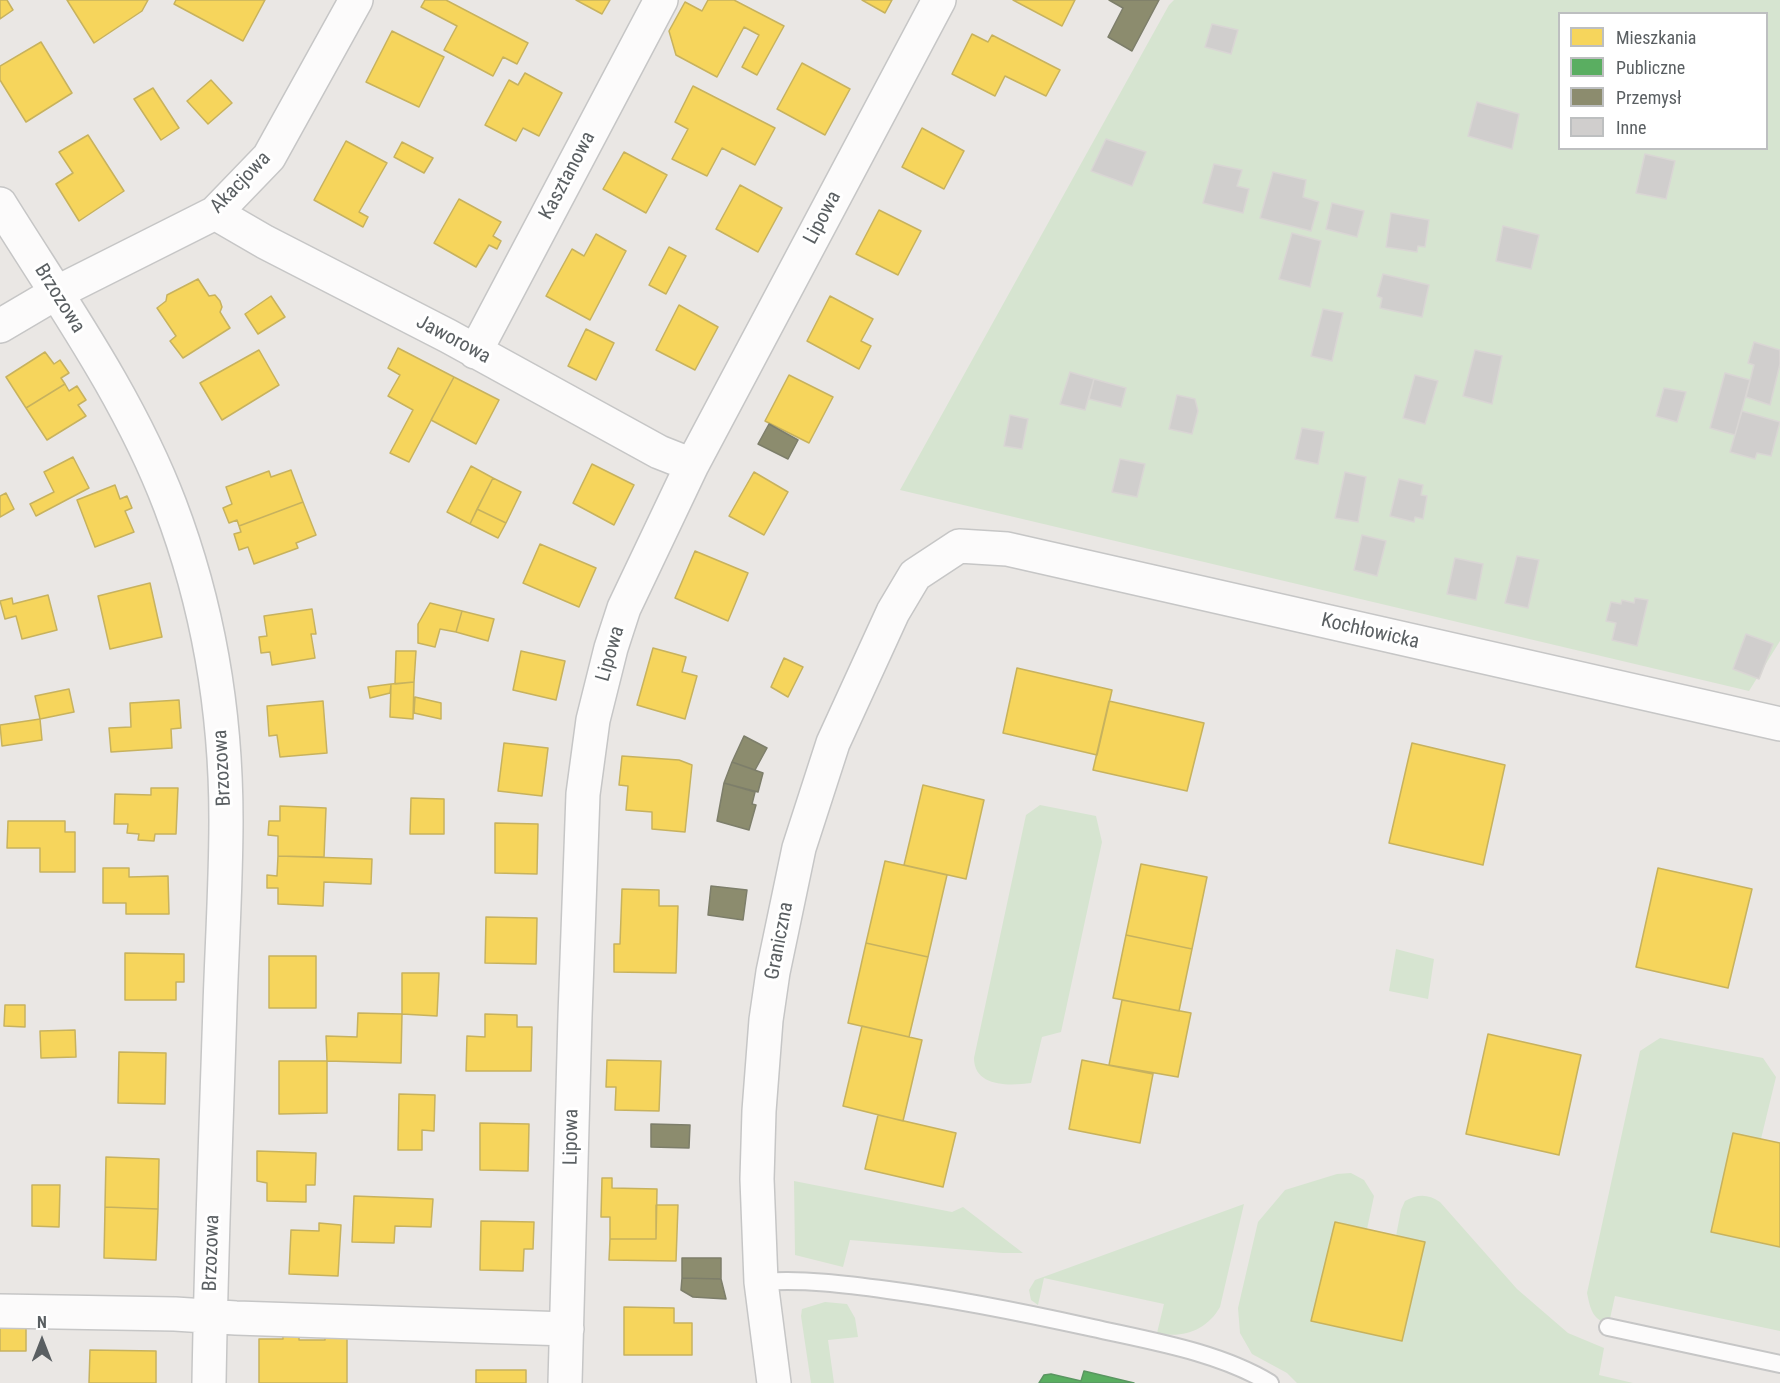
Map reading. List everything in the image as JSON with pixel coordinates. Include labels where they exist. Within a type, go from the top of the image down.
[{"type":"street","name":"Akacjowa","points":[[56,293],[214,213],[269,157],[356,0]]},
{"type":"street","name":"Kasztanowa","points":[[475,352],[661,0]]},
{"type":"street","name":"Lipowa","points":[[565,1383],[583,794],[588,749],[610,648],[624,608],[692,465],[939,0]]},
{"type":"street","name":"Brzozowa","points":[[0,204],[129,414],[150,457],[192,570],[215,675],[220,708],[226,820],[209,1383]]},
{"type":"street","name":"Jaworowa","points":[[214,213],[659,452],[692,465]]},
{"type":"street","points":[[0,326],[56,293]]},
{"type":"street","name":"Kochłowicka","points":[[959,546],[1007,549],[1780,724]]},
{"type":"street","name":"Graniczna","points":[[774,1383],[761,1282],[757,1179],[766,1020],[773,972],[799,849],[833,743],[893,612],[915,575],[959,546]]},
{"type":"street","points":[[0,1311],[210,1315],[567,1329]]},
{"type":"lane","points":[[761,1282],[792,1280],[830,1282],[925,1295],[1014,1311],[1134,1337],[1223,1360],[1270,1383]]},
{"type":"lane","points":[[1608,1327],[1780,1364]]},
{"type":"green space","points":[[1174,0],[1780,0],[1780,641],[1749,691],[900,490],[1169,5]]},
{"type":"green space","points":[[1040,805],[1096,816],[1102,842],[1061,1032],[1042,1037],[1031,1083],[1003,1084],[980,1075],[974,1058],[1026,815]]},
{"type":"green space","points":[[1396,949],[1434,959],[1428,999],[1389,991]]},
{"type":"green space","points":[[1660,1038],[1763,1058],[1776,1077],[1761,1139],[1733,1133],[1711,1232],[1780,1247],[1780,1331],[1615,1296],[1609,1323],[1595,1316],[1591,1308],[1587,1293],[1640,1051]]},
{"type":"green space","points":[[1351,1173],[1364,1180],[1374,1196],[1367,1229],[1335,1222],[1311,1321],[1402,1341],[1425,1243],[1396,1236],[1405,1201],[1414,1197],[1427,1196],[1440,1202],[1517,1289],[1568,1333],[1604,1348],[1599,1375],[1633,1383],[1297,1383],[1287,1373],[1252,1354],[1240,1333],[1238,1308],[1258,1222],[1285,1190],[1337,1174]]},
{"type":"green space","points":[[794,1181],[952,1212],[963,1207],[1023,1253],[850,1240],[843,1267],[795,1255]]},
{"type":"green space","points":[[1244,1204],[1220,1307],[1208,1322],[1193,1331],[1176,1335],[1157,1333],[1164,1304],[1044,1278],[1038,1305],[1031,1300],[1029,1290],[1035,1280]]},
{"type":"green space","points":[[825,1302],[847,1304],[855,1318],[858,1337],[828,1340],[834,1383],[811,1383],[801,1316],[802,1309]]},
{"type":"building: Mieszkania","points":[[0,0],[7,0],[13,10],[0,19]]},
{"type":"building: Mieszkania","points":[[67,0],[148,0],[142,11],[94,43]]},
{"type":"building: Mieszkania","points":[[176,0],[265,0],[243,41],[174,4]]},
{"type":"building: Mieszkania","points":[[425,0],[446,0],[528,43],[517,64],[503,57],[493,76],[444,50],[457,26],[421,7]]},
{"type":"building: Mieszkania","points":[[576,0],[610,0],[602,14]]},
{"type":"building: Mieszkania","points":[[708,0],[734,0],[784,26],[757,75],[742,67],[759,35],[744,27],[717,77],[676,55],[669,31],[685,2],[702,11]]},
{"type":"building: Mieszkania","points":[[862,0],[892,0],[885,13]]},
{"type":"building: Mieszkania","points":[[1013,0],[1075,0],[1062,26]]},
{"type":"building: Mieszkania","points":[[392,31],[444,57],[419,107],[366,82]]},
{"type":"building: Mieszkania","points":[[972,34],[988,42],[992,35],[1060,70],[1046,96],[1005,76],[995,96],[952,74]]},
{"type":"building: Mieszkania","points":[[41,42],[72,93],[26,122],[0,80],[0,66]]},
{"type":"building: Mieszkania","points":[[802,63],[850,89],[825,135],[777,109]]},
{"type":"building: Mieszkania","points":[[525,73],[562,93],[539,136],[523,128],[516,141],[485,125],[509,80],[518,85]]},
{"type":"building: Mieszkania","points":[[211,80],[232,103],[208,124],[187,101]]},
{"type":"building: Mieszkania","points":[[693,86],[775,128],[755,165],[722,148],[707,176],[672,159],[688,129],[675,122]]},
{"type":"building: Mieszkania","points":[[153,88],[179,128],[161,140],[134,99]]},
{"type":"building: Mieszkania","points":[[922,128],[964,151],[944,189],[902,167]]},
{"type":"building: Mieszkania","points":[[88,135],[124,191],[79,221],[56,184],[73,173],[59,152]]},
{"type":"building: Mieszkania","points":[[346,141],[387,163],[359,212],[368,217],[363,227],[314,200]]},
{"type":"building: Mieszkania","points":[[402,142],[433,158],[424,173],[394,157]]},
{"type":"building: Mieszkania","points":[[624,152],[667,175],[646,213],[603,189]]},
{"type":"building: Mieszkania","points":[[740,185],[782,208],[758,252],[716,229]]},
{"type":"building: Mieszkania","points":[[459,199],[501,222],[493,236],[501,241],[497,249],[489,245],[476,267],[434,243]]},
{"type":"building: Mieszkania","points":[[879,210],[921,231],[898,275],[856,254]]},
{"type":"building: Mieszkania","points":[[596,234],[626,251],[590,320],[546,296],[572,249],[584,256]]},
{"type":"building: Mieszkania","points":[[669,247],[686,256],[666,294],[649,285]]},
{"type":"building: Mieszkania","points":[[198,279],[209,296],[215,295],[220,301],[222,307],[220,312],[230,328],[183,358],[170,341],[176,336],[157,308],[166,301],[167,295]]},
{"type":"building: Mieszkania","points":[[271,296],[285,317],[258,334],[245,314]]},
{"type":"building: Mieszkania","points":[[830,296],[873,319],[861,341],[871,346],[859,369],[807,341]]},
{"type":"building: Mieszkania","points":[[679,305],[718,327],[695,370],[656,350]]},
{"type":"building: Mieszkania","points":[[586,329],[614,343],[596,380],[568,366]]},
{"type":"building: Mieszkania","points":[[398,348],[454,377],[409,462],[390,453],[413,410],[388,396],[400,375],[388,368]]},
{"type":"building: Mieszkania","points":[[259,350],[279,385],[222,420],[200,383]]},
{"type":"building: Mieszkania","points":[[45,352],[54,364],[60,360],[69,373],[61,378],[65,384],[26,408],[6,377]]},
{"type":"building: Mieszkania","points":[[789,375],[833,397],[809,443],[765,421]]},
{"type":"building: Mieszkania","points":[[454,377],[499,400],[476,444],[431,420]]},
{"type":"building: Mieszkania","points":[[65,384],[69,391],[77,386],[86,400],[78,405],[86,416],[47,440],[26,408]]},
{"type":"building: Mieszkania","points":[[73,457],[89,488],[36,516],[30,504],[54,492],[44,472]]},
{"type":"building: Mieszkania","points":[[592,464],[634,485],[614,525],[573,503]]},
{"type":"building: Mieszkania","points":[[471,466],[493,478],[470,524],[447,512]]},
{"type":"building: Mieszkania","points":[[291,470],[303,502],[239,526],[237,520],[229,523],[223,508],[232,504],[226,487],[269,471],[271,477]]},
{"type":"building: Mieszkania","points":[[754,472],[788,492],[764,535],[729,516]]},
{"type":"building: Mieszkania","points":[[493,478],[521,492],[506,523],[477,509]]},
{"type":"building: Mieszkania","points":[[115,485],[120,499],[127,496],[132,508],[125,511],[134,532],[95,547],[77,500]]},
{"type":"building: Mieszkania","points":[[6,493],[14,509],[0,517],[0,496]]},
{"type":"building: Mieszkania","points":[[303,502],[316,535],[296,543],[298,548],[254,564],[248,547],[239,550],[234,534],[241,532],[239,526]]},
{"type":"building: Mieszkania","points":[[477,509],[506,523],[498,538],[470,524]]},
{"type":"building: Mieszkania","points":[[540,544],[596,568],[579,607],[523,583]]},
{"type":"building: Mieszkania","points":[[695,551],[748,573],[728,621],[675,598]]},
{"type":"building: Mieszkania","points":[[150,583],[162,637],[110,649],[98,596]]},
{"type":"building: Mieszkania","points":[[48,595],[57,630],[22,639],[16,616],[5,619],[0,601],[12,598],[13,604]]},
{"type":"building: Mieszkania","points":[[430,603],[462,611],[456,632],[440,629],[435,647],[418,643],[418,624]]},
{"type":"building: Mieszkania","points":[[312,609],[316,634],[311,634],[315,658],[272,665],[270,652],[261,653],[259,637],[267,636],[264,616]]},
{"type":"building: Mieszkania","points":[[462,611],[494,619],[488,641],[456,632]]},
{"type":"building: Mieszkania","points":[[653,648],[686,657],[682,672],[697,676],[685,719],[637,705]]},
{"type":"building: Mieszkania","points":[[396,651],[416,651],[414,682],[395,684]]},
{"type":"building: Mieszkania","points":[[521,651],[565,661],[556,700],[513,690]]},
{"type":"building: Mieszkania","points":[[784,658],[803,667],[788,697],[771,687]]},
{"type":"building: Mieszkania","points":[[1017,668],[1112,690],[1097,755],[1003,733]]},
{"type":"building: Mieszkania","points":[[414,682],[413,719],[390,717],[391,684]]},
{"type":"building: Mieszkania","points":[[391,684],[390,693],[370,698],[368,687]]},
{"type":"building: Mieszkania","points":[[69,689],[74,712],[40,719],[35,696]]},
{"type":"building: Mieszkania","points":[[415,697],[441,703],[441,719],[414,713]]},
{"type":"building: Mieszkania","points":[[179,700],[181,728],[171,729],[172,748],[111,752],[109,728],[131,727],[130,703]]},
{"type":"building: Mieszkania","points":[[323,701],[327,753],[280,757],[277,735],[269,736],[267,706]]},
{"type":"building: Mieszkania","points":[[1109,701],[1204,723],[1187,791],[1093,770]]},
{"type":"building: Mieszkania","points":[[40,719],[42,740],[2,746],[0,725]]},
{"type":"building: Mieszkania","points":[[504,743],[548,748],[542,796],[498,791]]},
{"type":"building: Mieszkania","points":[[1412,743],[1505,765],[1483,865],[1389,843]]},
{"type":"building: Mieszkania","points":[[622,756],[679,760],[692,765],[685,832],[652,829],[652,812],[626,810],[628,786],[619,785]]},
{"type":"building: Mieszkania","points":[[923,785],[984,800],[966,879],[904,865]]},
{"type":"building: Mieszkania","points":[[151,788],[178,788],[176,834],[155,834],[154,841],[138,840],[139,834],[127,833],[128,824],[114,824],[115,794],[151,795]]},
{"type":"building: Mieszkania","points":[[411,798],[444,799],[444,834],[410,834]]},
{"type":"building: Mieszkania","points":[[280,806],[326,808],[324,857],[278,856],[278,836],[268,835],[269,821],[280,821]]},
{"type":"building: Mieszkania","points":[[8,821],[65,821],[65,832],[75,832],[75,872],[40,872],[40,848],[7,848]]},
{"type":"building: Mieszkania","points":[[495,823],[538,824],[537,874],[495,873]]},
{"type":"building: Mieszkania","points":[[278,856],[372,859],[371,884],[324,882],[323,906],[278,904],[278,888],[267,888],[267,875],[277,876]]},
{"type":"building: Mieszkania","points":[[885,861],[947,875],[928,957],[866,943]]},
{"type":"building: Mieszkania","points":[[1141,864],[1207,877],[1192,949],[1126,935]]},
{"type":"building: Mieszkania","points":[[103,868],[129,868],[129,877],[168,876],[169,914],[126,914],[126,903],[103,903]]},
{"type":"building: Mieszkania","points":[[1658,868],[1752,889],[1728,988],[1636,967]]},
{"type":"building: Mieszkania","points":[[622,889],[659,890],[659,906],[678,906],[676,973],[614,972],[614,944],[620,944]]},
{"type":"building: Mieszkania","points":[[486,917],[537,918],[536,964],[485,963]]},
{"type":"building: Mieszkania","points":[[1126,935],[1192,949],[1179,1011],[1113,998]]},
{"type":"building: Mieszkania","points":[[866,943],[928,957],[909,1037],[848,1023]]},
{"type":"building: Mieszkania","points":[[125,953],[184,954],[184,982],[176,982],[176,1000],[125,1000]]},
{"type":"building: Mieszkania","points":[[269,956],[316,956],[316,1008],[269,1008]]},
{"type":"building: Mieszkania","points":[[402,973],[439,973],[437,1016],[402,1014]]},
{"type":"building: Mieszkania","points":[[1122,1000],[1191,1013],[1178,1077],[1109,1065]]},
{"type":"building: Mieszkania","points":[[5,1005],[25,1005],[25,1027],[4,1026]]},
{"type":"building: Mieszkania","points":[[358,1013],[402,1014],[401,1063],[327,1061],[326,1036],[357,1037]]},
{"type":"building: Mieszkania","points":[[485,1014],[517,1015],[517,1027],[532,1027],[531,1071],[466,1071],[467,1036],[485,1037]]},
{"type":"building: Mieszkania","points":[[862,1026],[922,1040],[903,1121],[843,1106]]},
{"type":"building: Mieszkania","points":[[75,1030],[76,1057],[41,1058],[40,1031]]},
{"type":"building: Mieszkania","points":[[1488,1034],[1581,1055],[1559,1155],[1466,1134]]},
{"type":"building: Mieszkania","points":[[119,1052],[166,1053],[165,1104],[118,1103]]},
{"type":"building: Mieszkania","points":[[607,1060],[661,1061],[659,1111],[615,1110],[616,1087],[606,1087]]},
{"type":"building: Mieszkania","points":[[1082,1060],[1153,1074],[1140,1143],[1069,1129]]},
{"type":"building: Mieszkania","points":[[279,1061],[327,1061],[327,1113],[279,1114]]},
{"type":"building: Mieszkania","points":[[399,1094],[435,1095],[434,1131],[422,1130],[422,1150],[398,1150]]},
{"type":"building: Mieszkania","points":[[878,1115],[956,1133],[943,1187],[865,1169]]},
{"type":"building: Mieszkania","points":[[480,1123],[529,1124],[528,1171],[480,1170]]},
{"type":"building: Mieszkania","points":[[1733,1133],[1780,1143],[1780,1247],[1711,1232]]},
{"type":"building: Mieszkania","points":[[257,1151],[316,1153],[315,1185],[306,1185],[306,1202],[267,1201],[267,1183],[257,1181]]},
{"type":"building: Mieszkania","points":[[106,1157],[159,1159],[158,1209],[105,1207]]},
{"type":"building: Mieszkania","points":[[602,1178],[612,1178],[612,1188],[657,1189],[656,1239],[610,1239],[610,1217],[601,1217]]},
{"type":"building: Mieszkania","points":[[32,1185],[60,1185],[59,1227],[32,1226]]},
{"type":"building: Mieszkania","points":[[354,1196],[433,1199],[431,1227],[395,1226],[394,1243],[352,1242]]},
{"type":"building: Mieszkania","points":[[656,1205],[678,1205],[676,1261],[609,1260],[610,1239],[656,1239]]},
{"type":"building: Mieszkania","points":[[105,1207],[158,1209],[156,1260],[104,1258]]},
{"type":"building: Mieszkania","points":[[481,1221],[534,1222],[533,1249],[524,1249],[523,1271],[480,1270]]},
{"type":"building: Mieszkania","points":[[1335,1222],[1425,1242],[1402,1341],[1311,1321]]},
{"type":"building: Mieszkania","points":[[319,1223],[341,1225],[338,1276],[289,1274],[291,1230],[319,1231]]},
{"type":"building: Mieszkania","points":[[624,1307],[674,1308],[674,1323],[692,1323],[692,1355],[624,1355]]},
{"type":"building: Mieszkania","points":[[0,1319],[26,1319],[26,1351],[0,1351]]},
{"type":"building: Mieszkania","points":[[325,1327],[347,1327],[347,1383],[259,1383],[259,1339],[283,1339],[283,1331],[299,1331],[299,1340],[325,1340]]},
{"type":"building: Mieszkania","points":[[90,1350],[156,1351],[156,1383],[89,1383]]},
{"type":"building: Mieszkania","points":[[476,1370],[526,1370],[526,1383],[476,1383]]},
{"type":"building: Publiczne","points":[[1084,1371],[1134,1383],[1039,1383],[1044,1375],[1051,1374],[1081,1381]]},
{"type":"building: Przemysł","points":[[1109,0],[1159,0],[1132,51],[1108,37],[1123,8]]},
{"type":"building: Przemysł","points":[[769,424],[798,440],[788,459],[758,444]]},
{"type":"building: Przemysł","points":[[744,736],[767,748],[755,770],[732,762]]},
{"type":"building: Przemysł","points":[[732,762],[763,773],[758,792],[724,783]]},
{"type":"building: Przemysł","points":[[724,783],[755,792],[752,804],[756,805],[749,830],[717,821]]},
{"type":"building: Przemysł","points":[[711,886],[747,890],[743,920],[708,915]]},
{"type":"building: Przemysł","points":[[651,1124],[690,1125],[689,1148],[651,1147]]},
{"type":"building: Przemysł","points":[[682,1258],[721,1258],[721,1279],[682,1278]]},
{"type":"building: Przemysł","points":[[682,1278],[721,1279],[726,1299],[693,1297],[681,1290]]},
{"type":"building: Inne","points":[[1212,24],[1238,30],[1231,54],[1205,47]]},
{"type":"building: Inne","points":[[1477,102],[1519,114],[1512,149],[1468,136]]},
{"type":"building: Inne","points":[[1106,139],[1146,152],[1132,186],[1091,171]]},
{"type":"building: Inne","points":[[1645,154],[1675,161],[1666,199],[1636,193]]},
{"type":"building: Inne","points":[[1214,164],[1242,170],[1237,186],[1249,189],[1243,213],[1203,203]]},
{"type":"building: Inne","points":[[1273,172],[1306,180],[1303,197],[1319,202],[1311,231],[1260,218]]},
{"type":"building: Inne","points":[[1332,203],[1364,211],[1357,237],[1326,229]]},
{"type":"building: Inne","points":[[1391,213],[1429,220],[1425,247],[1418,246],[1417,252],[1386,247]]},
{"type":"building: Inne","points":[[1503,226],[1539,235],[1531,269],[1496,261]]},
{"type":"building: Inne","points":[[1292,233],[1321,241],[1310,287],[1279,279]]},
{"type":"building: Inne","points":[[1383,274],[1429,285],[1422,317],[1380,308],[1382,298],[1377,296]]},
{"type":"building: Inne","points":[[1323,309],[1343,313],[1332,361],[1311,356]]},
{"type":"building: Inne","points":[[1754,342],[1780,350],[1780,364],[1770,405],[1746,397],[1754,365],[1748,363]]},
{"type":"building: Inne","points":[[1475,350],[1502,356],[1492,404],[1463,396]]},
{"type":"building: Inne","points":[[1070,372],[1094,379],[1085,410],[1060,404]]},
{"type":"building: Inne","points":[[1725,373],[1750,380],[1735,435],[1710,428]]},
{"type":"building: Inne","points":[[1415,375],[1438,381],[1425,424],[1403,418]]},
{"type":"building: Inne","points":[[1094,379],[1126,388],[1121,407],[1089,399]]},
{"type":"building: Inne","points":[[1664,388],[1686,392],[1677,422],[1656,416]]},
{"type":"building: Inne","points":[[1177,395],[1195,399],[1198,411],[1192,434],[1169,429]]},
{"type":"building: Inne","points":[[1742,411],[1780,422],[1771,456],[1757,453],[1755,459],[1730,452]]},
{"type":"building: Inne","points":[[1010,415],[1028,419],[1022,449],[1004,446]]},
{"type":"building: Inne","points":[[1302,428],[1324,432],[1318,464],[1295,459]]},
{"type":"building: Inne","points":[[1120,459],[1145,464],[1137,497],[1112,492]]},
{"type":"building: Inne","points":[[1345,472],[1366,477],[1358,522],[1335,518]]},
{"type":"building: Inne","points":[[1399,479],[1423,485],[1421,495],[1427,496],[1423,519],[1415,517],[1414,522],[1390,516]]},
{"type":"building: Inne","points":[[1362,535],[1386,541],[1377,576],[1354,570]]},
{"type":"building: Inne","points":[[1517,556],[1539,560],[1528,608],[1505,603]]},
{"type":"building: Inne","points":[[1455,558],[1483,564],[1476,600],[1447,594]]},
{"type":"building: Inne","points":[[1635,598],[1648,600],[1637,646],[1612,640],[1616,623],[1606,621],[1611,602],[1621,604],[1622,600],[1634,603]]},
{"type":"building: Inne","points":[[1746,634],[1773,644],[1759,679],[1733,669]]}]
